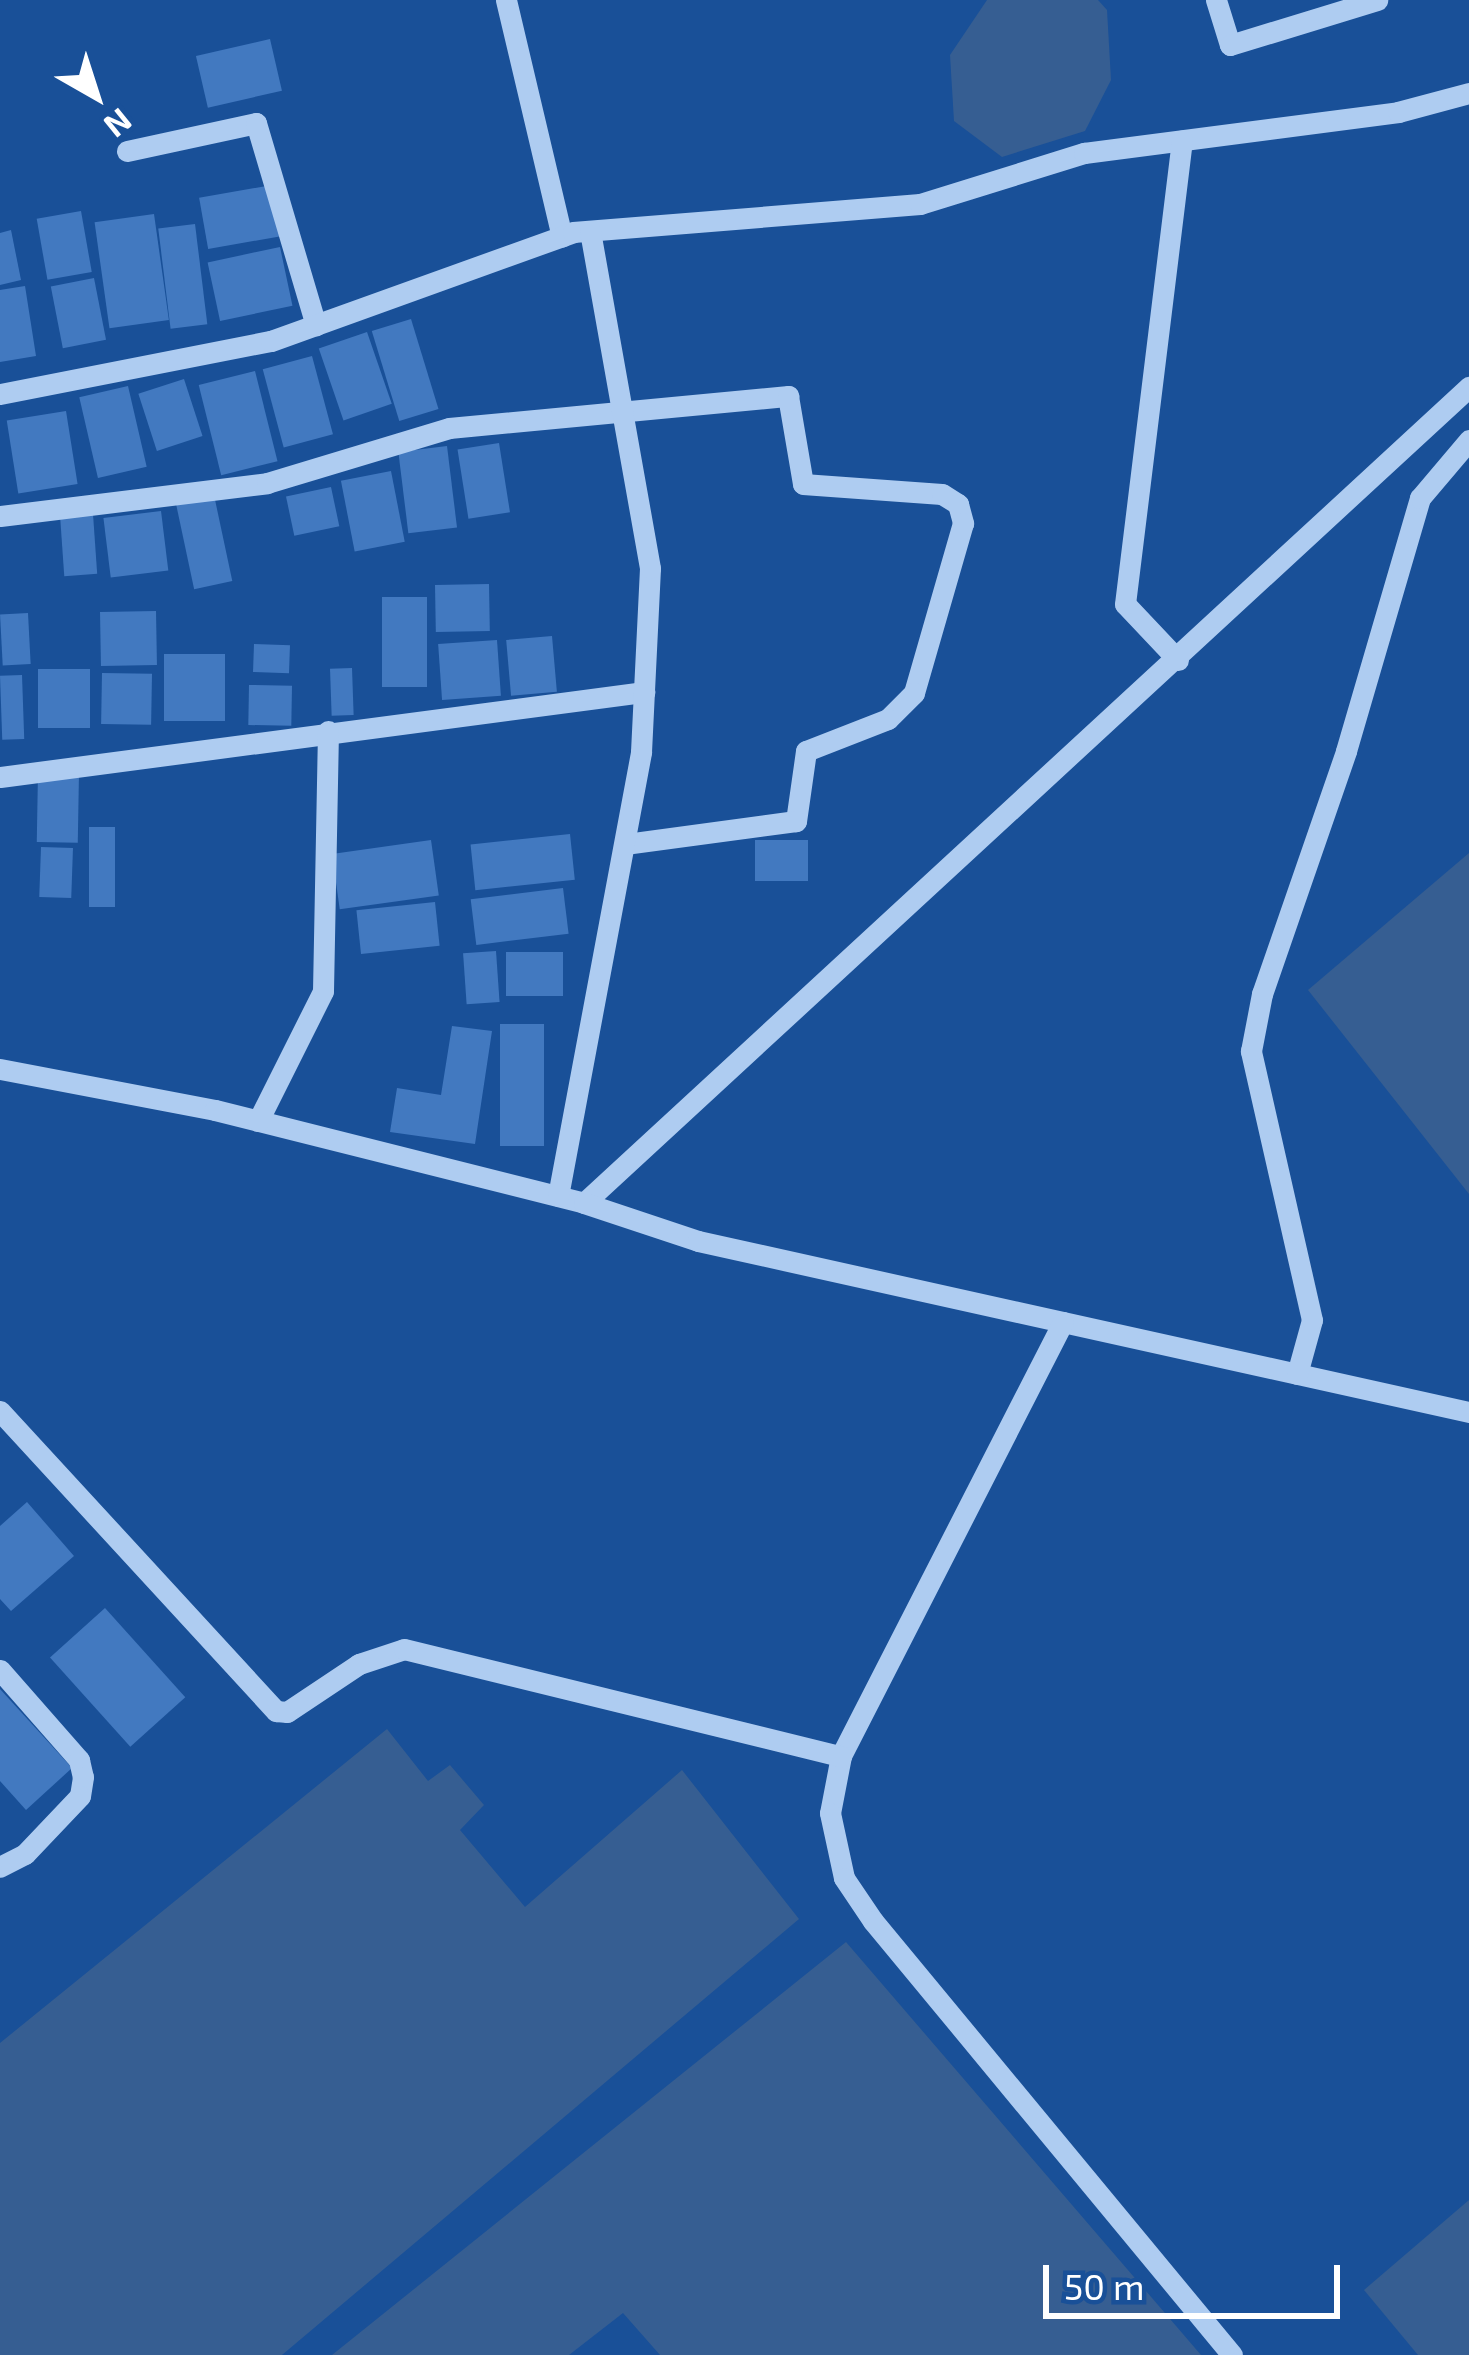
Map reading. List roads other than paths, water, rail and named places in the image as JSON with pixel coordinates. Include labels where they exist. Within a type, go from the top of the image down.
[{"type":"street","points":[[506,0],[562,236]]},
{"type":"street","points":[[1216,0],[1230,45],[1344,5],[1377,0]]},
{"type":"street","points":[[0,394],[272,341],[562,236],[920,204],[1084,152],[1398,112],[1469,93]]},
{"type":"street","points":[[127,151],[256,123],[316,325]]},
{"type":"street","points":[[1178,660],[1125,604],[1182,140]]},
{"type":"street","points":[[558,1196],[625,844],[644,692],[650,568],[590,231]]},
{"type":"street","points":[[584,1203],[1469,387]]},
{"type":"street","points":[[0,516],[267,483],[448,428],[788,396],[803,484],[942,494],[958,504],[963,523],[914,692],[888,719],[806,751],[796,821],[625,844]]},
{"type":"street","points":[[1298,1374],[1312,1320],[1251,1051],[1258,1013],[1420,498],[1469,440]]},
{"type":"street","points":[[0,777],[644,692]]},
{"type":"street","points":[[258,1120],[323,991],[328,731]]},
{"type":"street","points":[[0,1069],[258,1120],[584,1203],[698,1240],[1469,1412]]},
{"type":"street","points":[[1063,1322],[841,1756],[830,1813],[844,1878],[1232,2355]]},
{"type":"street","points":[[0,1411],[276,1711],[287,1712],[359,1664],[404,1649],[841,1756]]},
{"type":"street","points":[[0,1670],[79,1760],[83,1778],[80,1796],[25,1854],[0,1868]]},
{"type":"water","points":[[987,0],[1098,0],[1107,10],[1111,80],[1085,131],[1002,157],[954,121],[950,55]]},
{"type":"water","points":[[1469,853],[1469,1194],[1308,990]]},
{"type":"water","points":[[387,1729],[428,1781],[450,1765],[484,1805],[460,1830],[525,1907],[682,1770],[799,1919],[282,2355],[0,2355],[0,2043]]},
{"type":"water","points":[[846,1942],[1201,2355],[660,2355],[623,2313],[569,2355],[332,2355]]},
{"type":"water","points":[[1469,2200],[1469,2355],[1418,2355],[1364,2290]]}]
